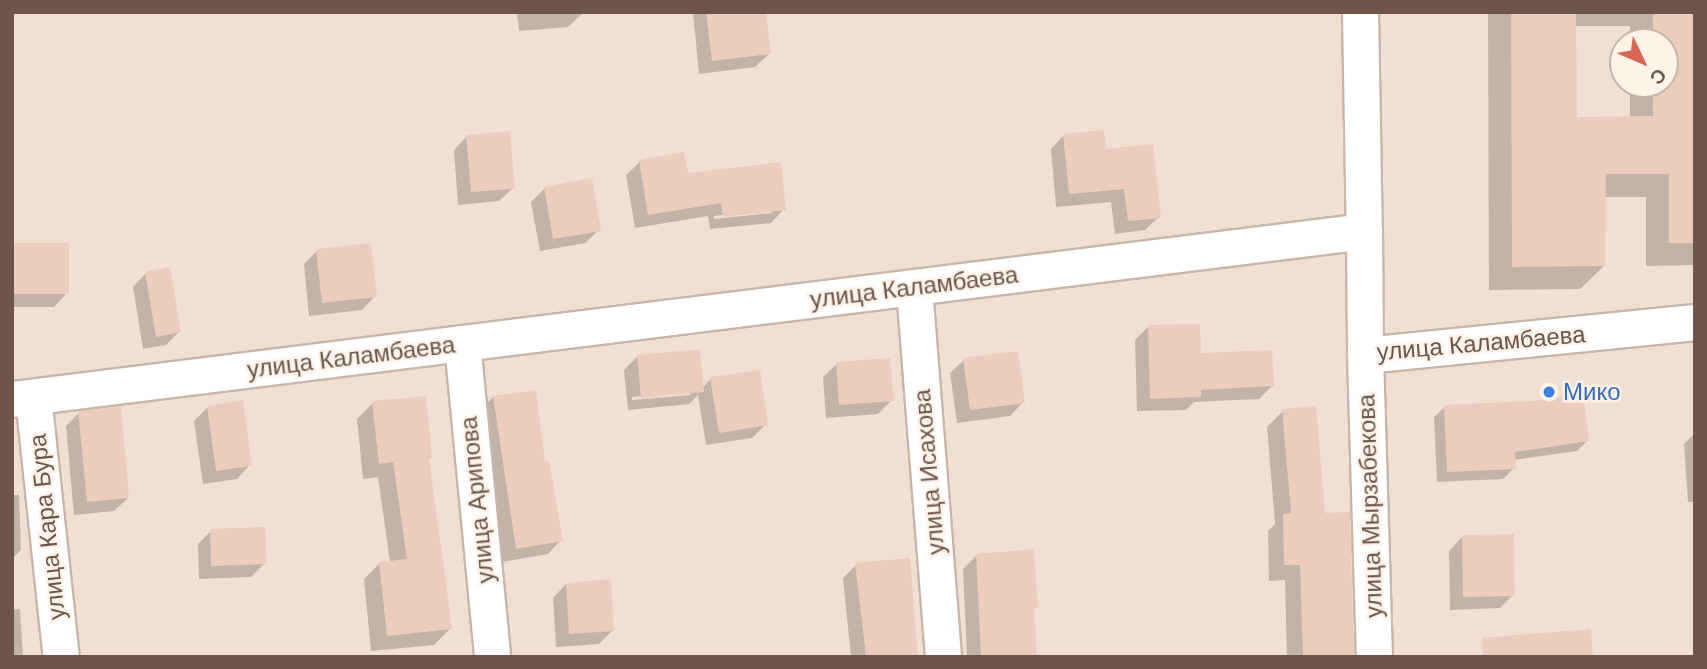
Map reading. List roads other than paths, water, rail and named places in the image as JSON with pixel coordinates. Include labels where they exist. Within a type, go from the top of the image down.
[{"type":"street","points":[[1360,12],[1364,231]]},
{"type":"street","name":"улица Каламбаева","points":[[22,398],[1364,231],[1365,355],[1695,322]]},
{"type":"street","name":"улица Исахова","points":[[914,288],[943,657]]},
{"type":"street","name":"улица Арипова","points":[[462,344],[492,657]]},
{"type":"street","name":"улица Мырзабекова","points":[[1365,355],[1374,657]]},
{"type":"street","name":"улица Кара Бура","points":[[22,398],[61,657]]},
{"type":"place","name":"Мико","points":[[1549,392]]}]
